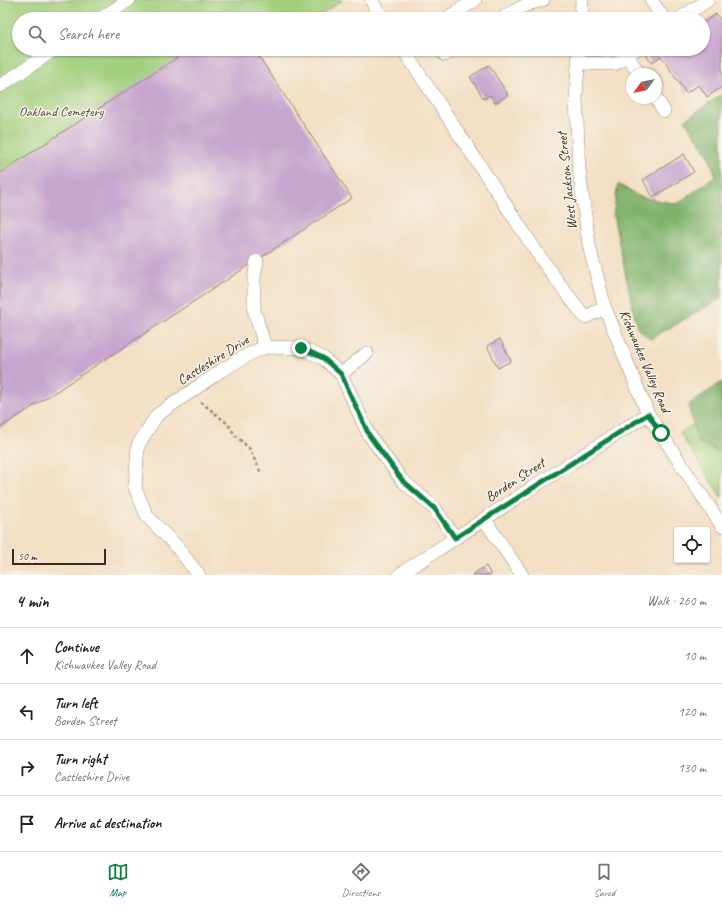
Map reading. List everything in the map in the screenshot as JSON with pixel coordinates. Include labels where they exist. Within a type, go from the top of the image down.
[{"type":"street","points":[[111,12],[129,0]]},
{"type":"street","points":[[371,0],[379,12]]},
{"type":"street","points":[[457,12],[475,0]]},
{"type":"street","points":[[512,12],[542,0]]},
{"type":"street","points":[[581,12],[582,0]]},
{"type":"street","points":[[651,0],[659,12]]},
{"type":"street","points":[[690,12],[707,0]]},
{"type":"street","points":[[0,86],[45,56]]},
{"type":"street","points":[[408,56],[540,257],[563,289],[585,317],[605,308]]},
{"type":"street","name":"West Jackson Street","points":[[578,56],[576,97],[579,170],[590,245],[605,308]]},
{"type":"street","points":[[578,63],[615,64],[626,56]]},
{"type":"street","points":[[633,56],[638,68]]},
{"type":"street","points":[[660,104],[664,111]]},
{"type":"street","points":[[257,261],[254,279],[254,310],[265,347]]},
{"type":"street","name":"Kishwaukee Valley Road","points":[[605,308],[648,414],[722,526]]},
{"type":"street","name":"Castleshire Drive","points":[[199,575],[176,546],[148,516],[135,488],[138,445],[157,415],[222,370],[265,347],[301,348],[323,358],[341,374],[369,435],[402,480],[435,509],[455,538]]},
{"type":"street","points":[[341,374],[367,353]]},
{"type":"street","name":"Borden Street","points":[[399,575],[648,414]]},
{"type":"street","points":[[484,519],[522,575]]},
{"type":"path","points":[[201,402],[228,424],[235,435],[249,448],[261,473]]},
{"type":"green space","name":"Oakland Cemetery","points":[[0,0],[343,0],[325,12],[12,12],[12,56],[257,56],[0,223]]},
{"type":"green space","points":[[722,94],[722,298],[650,339],[637,328],[613,215],[618,184],[638,196],[677,204],[716,176],[708,154],[685,120]]},
{"type":"green space","points":[[722,382],[721,453],[698,442],[688,405]]},
{"type":"green space","points":[[722,406],[722,498],[680,433]]},
{"type":"building","points":[[716,14],[722,22],[722,87],[707,97],[699,85],[686,93],[661,56],[710,56],[710,18]]},
{"type":"building","points":[[179,56],[259,56],[352,198],[0,428],[0,173]]},
{"type":"building","points":[[647,56],[661,56],[651,63]]},
{"type":"building","points":[[489,65],[508,95],[495,103],[490,95],[484,99],[470,77]]},
{"type":"building","points":[[684,154],[694,172],[653,197],[643,180]]},
{"type":"building","points":[[500,339],[511,361],[498,368],[487,346]]},
{"type":"building","points":[[486,566],[491,575],[472,575]]},
{"type":"route","points":[[301,348],[323,358],[341,374],[369,435],[402,480],[435,509],[455,538],[648,414],[661,433]]}]
